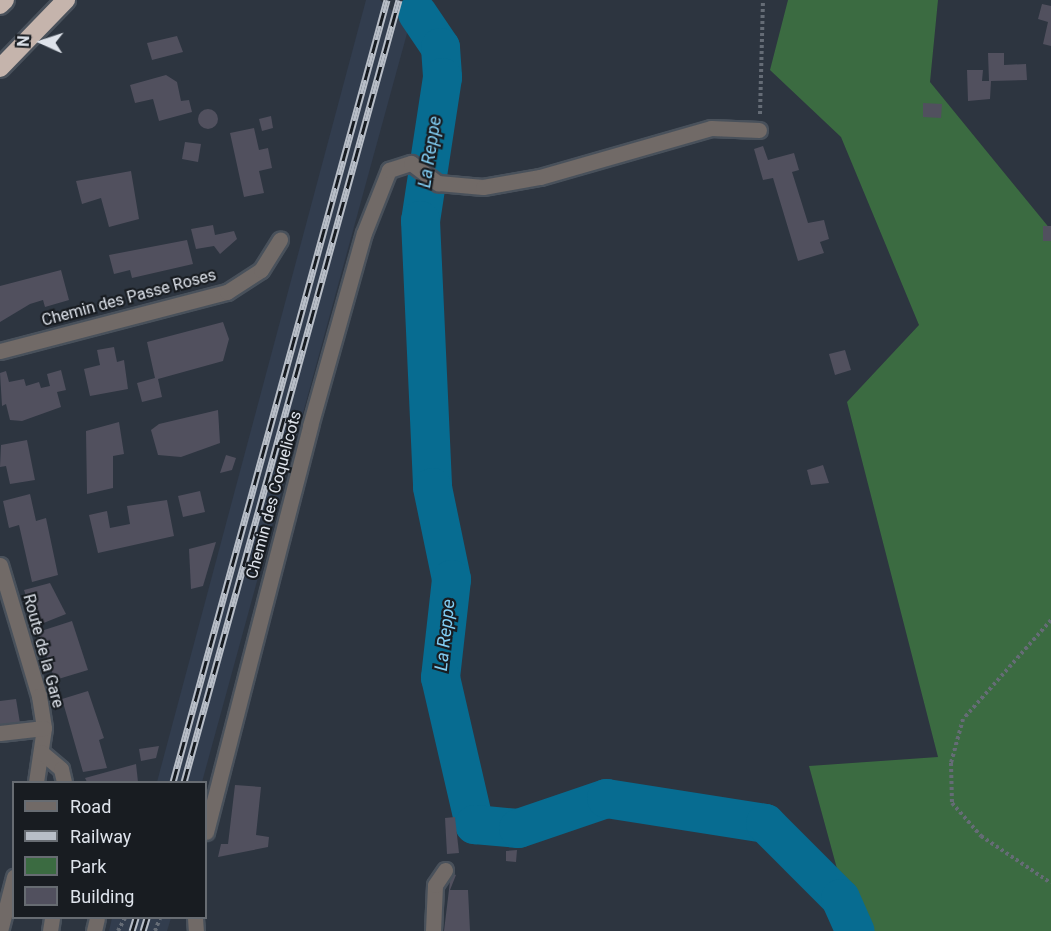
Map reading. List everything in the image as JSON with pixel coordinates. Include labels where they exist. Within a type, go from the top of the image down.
[{"type":"highway","points":[[0,5],[5,0]]},
{"type":"highway","points":[[0,68],[66,0]]},
{"type":"street","name":"Chemin des Coquelicots","points":[[207,828],[310,426],[364,233],[389,170],[411,163],[438,183],[483,188],[540,177],[711,128],[759,129]]},
{"type":"street","name":"Chemin des Passe Roses","points":[[0,351],[226,292],[261,270],[280,239]]},
{"type":"street","name":"Route de la Gare","points":[[0,565],[44,728],[36,781]]},
{"type":"street","points":[[0,733],[44,728]]},
{"type":"street","points":[[41,752],[61,769],[64,781]]},
{"type":"street","points":[[434,931],[435,885],[445,870]]},
{"type":"street","points":[[0,931],[6,893]]},
{"type":"path","points":[[759,129],[763,0]]},
{"type":"path","points":[[1051,620],[963,719],[951,763],[952,803],[981,836],[1051,883]]},
{"type":"shaded area","points":[[366,0],[380,0],[409,26],[202,781],[157,781]]},
{"type":"shaded area","points":[[112,919],[171,919],[167,931],[109,931]]},
{"type":"green space","points":[[788,0],[938,0],[930,82],[1051,230],[1051,931],[854,931],[809,766],[938,757],[847,402],[919,325],[841,137],[770,70]]},
{"type":"building","points":[[1042,4],[1051,6],[1051,46],[1043,44],[1048,22],[1038,19]]},
{"type":"building","points":[[177,36],[183,52],[152,60],[147,43]]},
{"type":"building","points":[[988,53],[1004,53],[1004,65],[1026,64],[1027,80],[991,81],[990,99],[968,101],[967,70],[983,70],[982,81],[989,81]]},
{"type":"building","points":[[166,75],[177,82],[181,101],[189,100],[192,112],[159,121],[153,99],[135,103],[130,85]]},
{"type":"building","points":[[923,103],[942,104],[941,118],[923,117]]},
{"type":"building","points":[[204,109],[212,109],[218,115],[218,123],[212,129],[204,129],[198,123],[198,115]]},
{"type":"building","points":[[271,116],[273,128],[262,131],[259,119]]},
{"type":"building","points":[[254,128],[259,150],[268,148],[272,168],[259,171],[264,193],[244,197],[230,133]]},
{"type":"building","points":[[185,142],[201,144],[198,162],[182,159]]},
{"type":"building","points":[[763,146],[768,160],[794,153],[799,170],[792,172],[808,223],[824,220],[829,239],[820,242],[824,253],[798,261],[773,178],[763,180],[754,149]]},
{"type":"building","points":[[131,171],[139,219],[109,227],[101,198],[82,204],[76,181]]},
{"type":"building","points":[[213,225],[215,235],[234,231],[237,239],[220,254],[214,246],[196,249],[191,229]]},
{"type":"building","points":[[1043,226],[1051,226],[1051,241],[1043,241]]},
{"type":"building","points":[[187,240],[193,264],[132,278],[130,270],[114,274],[109,255]]},
{"type":"building","points":[[61,270],[69,300],[45,307],[43,300],[30,304],[0,322],[0,286]]},
{"type":"building","points":[[223,322],[229,339],[223,361],[158,379],[162,397],[142,402],[137,383],[155,378],[147,342]]},
{"type":"building","points":[[114,347],[117,362],[124,360],[128,389],[90,396],[84,369],[100,365],[97,350]]},
{"type":"building","points":[[845,350],[851,370],[835,375],[829,354]]},
{"type":"building","points":[[61,370],[66,390],[57,392],[61,407],[22,421],[10,420],[6,404],[2,406],[0,373],[6,371],[9,382],[24,379],[26,386],[39,382],[41,388],[50,386],[47,374]]},
{"type":"building","points":[[218,410],[220,443],[181,457],[158,455],[151,430],[159,424]]},
{"type":"building","points":[[119,422],[124,454],[113,456],[113,488],[87,494],[86,431]]},
{"type":"building","points":[[27,440],[35,480],[10,484],[6,466],[0,467],[1,445]]},
{"type":"building","points":[[226,455],[236,458],[232,470],[220,473]]},
{"type":"building","points":[[823,465],[829,483],[811,485],[807,470]]},
{"type":"building","points":[[200,491],[205,512],[183,517],[178,496]]},
{"type":"building","points":[[30,494],[36,521],[46,518],[58,575],[32,582],[19,525],[9,528],[3,501]]},
{"type":"building","points":[[167,500],[174,536],[98,553],[89,515],[107,511],[110,528],[130,524],[127,506]]},
{"type":"building","points":[[216,542],[203,586],[191,589],[189,549]]},
{"type":"building","points":[[50,583],[66,614],[36,626],[24,590]]},
{"type":"building","points":[[72,621],[88,670],[55,680],[38,632]]},
{"type":"building","points":[[88,691],[104,738],[99,740],[107,768],[83,772],[62,699]]},
{"type":"building","points":[[16,699],[20,723],[0,725],[0,701]]},
{"type":"building","points":[[159,746],[156,758],[141,761],[139,749]]},
{"type":"building","points":[[136,764],[138,781],[86,781],[85,778]]},
{"type":"building","points":[[235,785],[261,787],[256,835],[269,837],[268,847],[218,857],[221,844],[228,844]]},
{"type":"building","points":[[455,817],[459,853],[447,854],[445,818]]},
{"type":"building","points":[[517,850],[516,862],[506,861],[506,851]]},
{"type":"building","points":[[451,873],[456,875],[450,890],[468,890],[470,931],[444,931]]},
{"type":"waterway","name":"La Reppe","points":[[417,13],[440,47],[442,77],[420,220],[432,487],[451,579],[440,677],[474,824],[518,828],[606,798],[765,823],[840,898],[855,931]]},
{"type":"railway","points":[[173,781],[387,0]]},
{"type":"railway","points":[[184,781],[399,0]]},
{"type":"railway","points":[[132,931],[136,919]]},
{"type":"railway","points":[[143,931],[147,919]]}]
